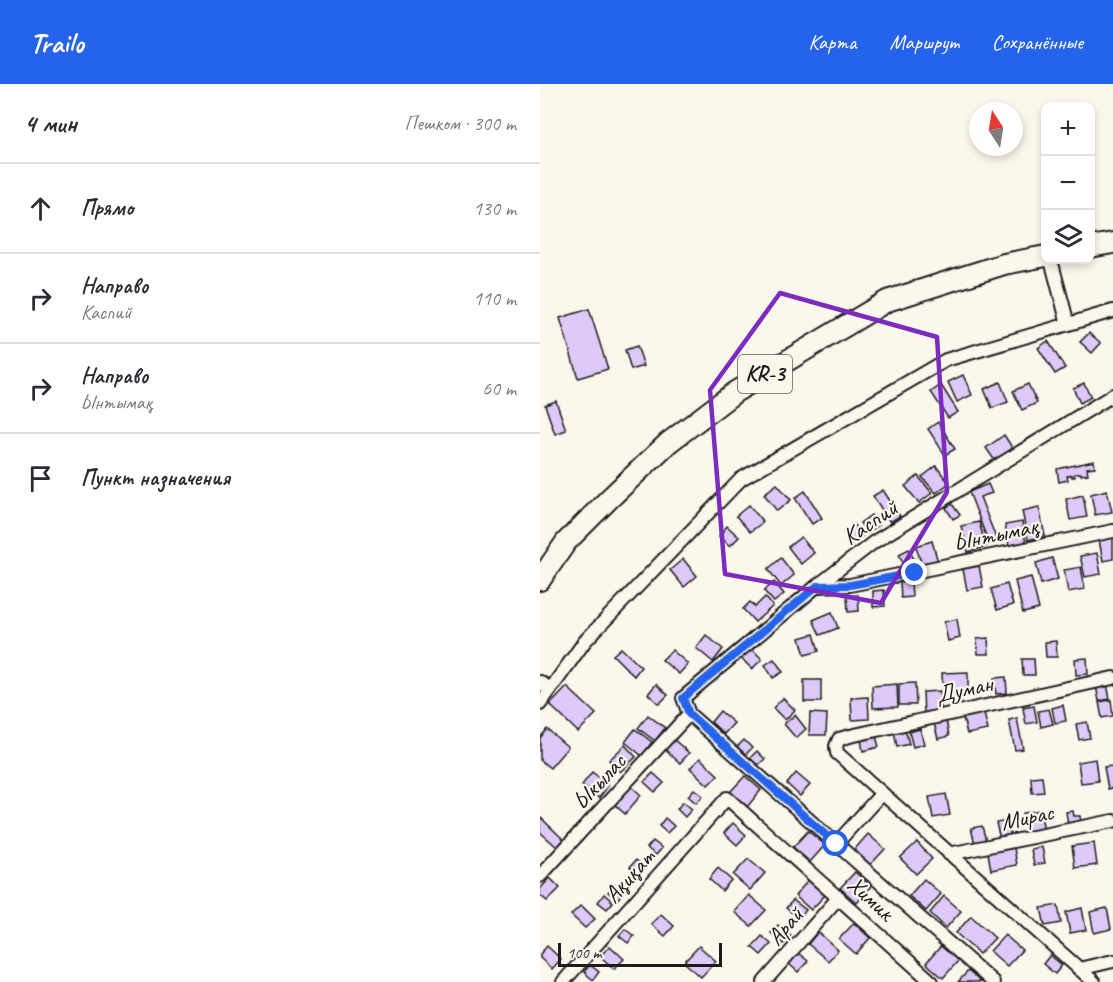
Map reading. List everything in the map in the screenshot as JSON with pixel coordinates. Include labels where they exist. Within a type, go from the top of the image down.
[{"type":"main road","points":[[1095,247],[1113,243]]},
{"type":"main road","name":"KR-3","points":[[540,580],[566,542],[610,498],[668,443],[735,392],[887,301],[1004,264],[1041,257]]},
{"type":"street","points":[[1052,264],[1068,324]]},
{"type":"street","points":[[540,704],[545,686],[585,641],[741,479],[946,360],[1113,311]]},
{"type":"street","name":"Каспий","points":[[689,714],[683,698],[817,586],[874,542],[1113,395]]},
{"type":"street","name":"Ынтымақ","points":[[817,586],[861,583],[1113,531]]},
{"type":"street","name":"Думан","points":[[882,793],[837,753],[836,746],[839,739],[1113,678]]},
{"type":"street","points":[[689,714],[993,982]]},
{"type":"street","name":"Ыкылас","points":[[540,876],[689,714]]},
{"type":"street","points":[[836,844],[882,793],[1094,982]]},
{"type":"street","name":"Химик","points":[[727,798],[932,982]]},
{"type":"street","name":"Ақиқат","points":[[563,982],[727,798]]},
{"type":"street","name":"Мирас","points":[[949,854],[1113,820]]},
{"type":"street","name":"Арай","points":[[764,982],[838,897]]},
{"type":"street","points":[[1079,969],[1113,961]]},
{"type":"highlighted area","points":[[780,293],[937,337],[947,492],[881,603],[725,574],[710,390]]},
{"type":"building","points":[[589,309],[608,369],[578,378],[560,318]]},
{"type":"building","points":[[1089,333],[1101,343],[1092,353],[1080,342]]},
{"type":"building","points":[[1048,341],[1065,368],[1055,374],[1038,348]]},
{"type":"building","points":[[637,346],[644,366],[631,370],[625,350]]},
{"type":"building","points":[[963,375],[972,395],[957,402],[948,382]]},
{"type":"building","points":[[1000,382],[1008,402],[992,408],[984,389]]},
{"type":"building","points":[[1084,383],[1091,397],[1080,403],[1073,388]]},
{"type":"building","points":[[1028,384],[1037,403],[1022,410],[1013,391]]},
{"type":"building","points":[[941,385],[958,412],[948,418],[931,392]]},
{"type":"building","points":[[556,401],[566,430],[555,434],[545,405]]},
{"type":"building","points":[[938,422],[955,449],[945,455],[928,429]]},
{"type":"building","points":[[1004,435],[1013,449],[995,461],[986,448]]},
{"type":"building","points":[[1094,461],[1095,467],[1087,468],[1088,474],[1074,474],[1075,477],[1067,476],[1068,480],[1059,482],[1057,469]]},
{"type":"building","points":[[936,466],[949,483],[936,493],[922,477]]},
{"type":"building","points":[[918,476],[932,493],[919,503],[905,486]]},
{"type":"building","points":[[777,484],[791,500],[777,511],[764,494]]},
{"type":"building","points":[[988,484],[992,493],[980,497],[996,538],[988,541],[969,492]]},
{"type":"building","points":[[883,490],[900,516],[890,522],[873,496]]},
{"type":"building","points":[[1107,490],[1112,512],[1095,515],[1091,494]]},
{"type":"building","points":[[805,491],[822,518],[812,524],[795,498]]},
{"type":"building","points":[[1083,495],[1087,517],[1070,520],[1066,499]]},
{"type":"building","points":[[952,504],[960,515],[953,519],[946,508]]},
{"type":"building","points":[[749,505],[763,522],[750,532],[736,516]]},
{"type":"building","points":[[1039,507],[1045,536],[1028,540],[1022,511]]},
{"type":"building","points":[[871,515],[879,525],[867,533],[860,523]]},
{"type":"building","points":[[979,522],[986,547],[968,552],[961,526]]},
{"type":"building","points":[[1022,522],[1026,543],[1009,546],[1005,525]]},
{"type":"building","points":[[854,525],[862,536],[852,543],[844,532]]},
{"type":"building","points":[[727,526],[739,537],[730,546],[719,536]]},
{"type":"building","points":[[801,537],[814,553],[801,564],[788,547]]},
{"type":"building","points":[[1113,537],[1113,559],[1103,561],[1099,540]]},
{"type":"building","points":[[932,541],[938,562],[922,566],[916,546]]},
{"type":"building","points":[[909,549],[917,566],[907,571],[899,554]]},
{"type":"building","points":[[1097,553],[1101,574],[1085,577],[1080,556]]},
{"type":"building","points":[[781,558],[794,575],[781,586],[768,569]]},
{"type":"building","points":[[1052,558],[1058,579],[1041,584],[1036,563]]},
{"type":"building","points":[[683,559],[697,576],[684,587],[670,570]]},
{"type":"building","points":[[979,566],[983,587],[967,590],[963,569]]},
{"type":"building","points":[[1081,567],[1085,589],[1068,592],[1064,570]]},
{"type":"building","points":[[1031,577],[1039,609],[1023,613],[1015,581]]},
{"type":"building","points":[[911,581],[912,597],[901,598],[900,582]]},
{"type":"building","points":[[774,582],[784,594],[774,602],[764,591]]},
{"type":"building","points":[[1007,584],[1013,605],[997,610],[991,589]]},
{"type":"building","points":[[884,590],[885,606],[873,607],[873,591]]},
{"type":"building","points":[[858,595],[859,611],[848,612],[847,596]]},
{"type":"building","points":[[765,597],[773,606],[755,622],[743,609],[750,602],[755,607]]},
{"type":"building","points":[[832,612],[838,628],[820,635],[813,620]]},
{"type":"building","points":[[957,619],[960,638],[948,641],[944,622]]},
{"type":"building","points":[[814,634],[819,651],[805,655],[800,638]]},
{"type":"building","points":[[706,635],[723,649],[713,662],[696,648]]},
{"type":"building","points":[[988,638],[989,654],[978,654],[977,639]]},
{"type":"building","points":[[1056,641],[1057,657],[1046,657],[1045,642]]},
{"type":"building","points":[[749,646],[762,659],[752,669],[739,656]]},
{"type":"building","points":[[621,648],[641,667],[634,676],[613,655]]},
{"type":"building","points":[[672,650],[688,664],[679,674],[662,660]]},
{"type":"building","points":[[1087,658],[1088,674],[1076,675],[1075,659]]},
{"type":"building","points":[[774,659],[783,672],[773,678],[765,665]]},
{"type":"building","points":[[1022,659],[1034,659],[1035,675],[1023,675]]},
{"type":"building","points":[[968,672],[968,695],[943,695],[942,673]]},
{"type":"building","points":[[1006,677],[1007,693],[996,694],[994,678]]},
{"type":"building","points":[[804,680],[821,680],[821,702],[804,702]]},
{"type":"building","points":[[915,683],[916,705],[899,705],[899,684]]},
{"type":"building","points":[[656,684],[668,695],[659,704],[648,694]]},
{"type":"building","points":[[897,684],[898,707],[873,708],[872,686]]},
{"type":"building","points":[[1107,684],[1110,699],[1099,701],[1096,686]]},
{"type":"building","points":[[567,687],[596,714],[578,732],[550,705]]},
{"type":"building","points":[[940,691],[941,713],[924,714],[923,692]]},
{"type":"building","points":[[868,697],[869,719],[852,720],[851,698]]},
{"type":"building","points":[[783,698],[795,710],[785,720],[773,708]]},
{"type":"building","points":[[1111,700],[1113,716],[1102,718],[1099,702]]},
{"type":"building","points":[[1063,705],[1066,721],[1055,723],[1052,708]]},
{"type":"building","points":[[1034,706],[1037,722],[1026,724],[1023,708]]},
{"type":"building","points":[[1049,709],[1053,724],[1041,727],[1038,711]]},
{"type":"building","points":[[720,711],[734,723],[724,734],[711,722]]},
{"type":"building","points":[[810,713],[827,714],[826,735],[809,735]]},
{"type":"building","points":[[984,713],[988,730],[967,734],[963,718]]},
{"type":"building","points":[[648,715],[665,728],[655,741],[638,728]]},
{"type":"building","points":[[795,715],[806,729],[796,738],[784,724]]},
{"type":"building","points":[[1017,718],[1023,749],[1015,750],[1009,720]]},
{"type":"building","points":[[946,720],[949,736],[938,739],[934,723]]},
{"type":"building","points":[[1087,722],[1090,738],[1079,740],[1076,724]]},
{"type":"building","points":[[547,729],[568,747],[550,768],[540,760],[540,738]]},
{"type":"building","points":[[635,729],[652,742],[642,756],[625,742]]},
{"type":"building","points":[[905,729],[909,744],[897,747],[894,731]]},
{"type":"building","points":[[920,729],[924,744],[913,747],[909,732]]},
{"type":"building","points":[[876,736],[879,747],[863,751],[861,740]]},
{"type":"building","points":[[671,737],[689,753],[680,763],[662,747]]},
{"type":"building","points":[[744,740],[752,748],[745,755],[737,747]]},
{"type":"building","points":[[625,745],[636,757],[620,772],[609,760]]},
{"type":"building","points":[[757,751],[765,759],[757,766],[750,758]]},
{"type":"building","points":[[700,758],[718,775],[708,785],[690,768]]},
{"type":"building","points":[[1095,759],[1098,781],[1081,783],[1078,762]]},
{"type":"building","points":[[1113,766],[1113,788],[1108,789],[1104,767]]},
{"type":"building","points":[[592,772],[609,785],[599,798],[582,785]]},
{"type":"building","points":[[653,773],[664,783],[655,792],[644,782]]},
{"type":"building","points":[[796,773],[810,785],[800,796],[787,784]]},
{"type":"building","points":[[745,776],[761,790],[747,807],[730,792]]},
{"type":"building","points":[[1042,776],[1044,792],[1032,793],[1031,777]]},
{"type":"building","points":[[631,786],[641,795],[625,814],[614,804]]},
{"type":"building","points":[[694,789],[703,796],[696,803],[688,796]]},
{"type":"building","points":[[946,794],[950,815],[933,818],[929,797]]},
{"type":"building","points":[[683,802],[692,809],[685,817],[677,809]]},
{"type":"building","points":[[1040,810],[1044,831],[1027,834],[1023,813]]},
{"type":"building","points":[[1073,811],[1074,816],[1080,816],[1081,822],[1068,824],[1066,812]]},
{"type":"building","points":[[540,817],[564,840],[557,847],[540,832]]},
{"type":"building","points":[[665,818],[674,826],[667,833],[659,826]]},
{"type":"building","points":[[1007,821],[1011,836],[1000,839],[996,823]]},
{"type":"building","points":[[733,823],[746,835],[737,845],[724,833]]},
{"type":"building","points":[[982,826],[986,841],[975,844],[971,828]]},
{"type":"building","points":[[808,831],[825,845],[810,862],[793,847]]},
{"type":"building","points":[[868,834],[885,849],[870,865],[854,850]]},
{"type":"building","points":[[653,841],[662,848],[656,855],[647,848]]},
{"type":"building","points":[[917,842],[932,859],[916,874],[900,858]]},
{"type":"building","points":[[1094,843],[1097,865],[1075,868],[1072,846]]},
{"type":"building","points":[[1042,847],[1045,863],[1034,865],[1031,849]]},
{"type":"building","points":[[1014,848],[1017,865],[991,870],[988,853]]},
{"type":"building","points":[[748,859],[765,873],[750,890],[733,875]]},
{"type":"building","points":[[636,860],[644,867],[638,874],[630,867]]},
{"type":"building","points":[[718,868],[731,880],[722,891],[709,879]]},
{"type":"building","points":[[855,872],[871,886],[857,903],[840,888]]},
{"type":"building","points":[[550,878],[560,888],[547,901],[540,895],[540,889]]},
{"type":"building","points":[[809,879],[826,894],[811,910],[795,896]]},
{"type":"building","points":[[924,879],[941,894],[926,911],[909,896]]},
{"type":"building","points":[[614,885],[623,892],[617,900],[608,892]]},
{"type":"building","points":[[604,894],[613,902],[607,909],[598,902]]},
{"type":"building","points":[[749,895],[766,910],[751,926],[734,912]]},
{"type":"building","points":[[944,896],[961,911],[946,928],[930,913]]},
{"type":"building","points":[[793,900],[806,910],[799,919],[786,908]]},
{"type":"building","points":[[581,905],[595,919],[585,928],[571,915]]},
{"type":"building","points":[[1058,905],[1061,923],[1045,926],[1041,908]]},
{"type":"building","points":[[1082,908],[1086,930],[1070,933],[1066,912]]},
{"type":"building","points":[[1107,908],[1111,929],[1094,933],[1090,912]]},
{"type":"building","points":[[661,914],[674,926],[665,936],[651,924]]},
{"type":"building","points":[[971,916],[995,938],[979,954],[956,933]]},
{"type":"building","points":[[854,923],[870,938],[856,954],[839,939]]},
{"type":"building","points":[[778,925],[791,935],[783,944],[771,933]]},
{"type":"building","points":[[625,929],[634,936],[628,943],[619,936]]},
{"type":"building","points":[[818,932],[838,950],[828,961],[808,944]]},
{"type":"building","points":[[1005,935],[1022,950],[1007,966],[990,951]]},
{"type":"building","points":[[762,936],[771,944],[761,955],[752,947]]},
{"type":"building","points":[[547,946],[561,959],[552,969],[540,958],[540,954]]},
{"type":"building","points":[[610,946],[624,959],[614,969],[600,956]]},
{"type":"building","points":[[699,946],[716,961],[701,977],[684,962]]},
{"type":"building","points":[[941,946],[958,961],[943,978],[926,963]]},
{"type":"building","points":[[798,953],[808,961],[798,972],[789,964]]},
{"type":"building","points":[[1050,955],[1062,965],[1055,974],[1043,964]]},
{"type":"building","points":[[590,965],[599,972],[593,980],[584,972]]},
{"type":"building","points":[[968,971],[981,982],[958,982]]},
{"type":"route","points":[[836,844],[689,714],[683,698],[817,586],[850,585],[915,573]]}]
